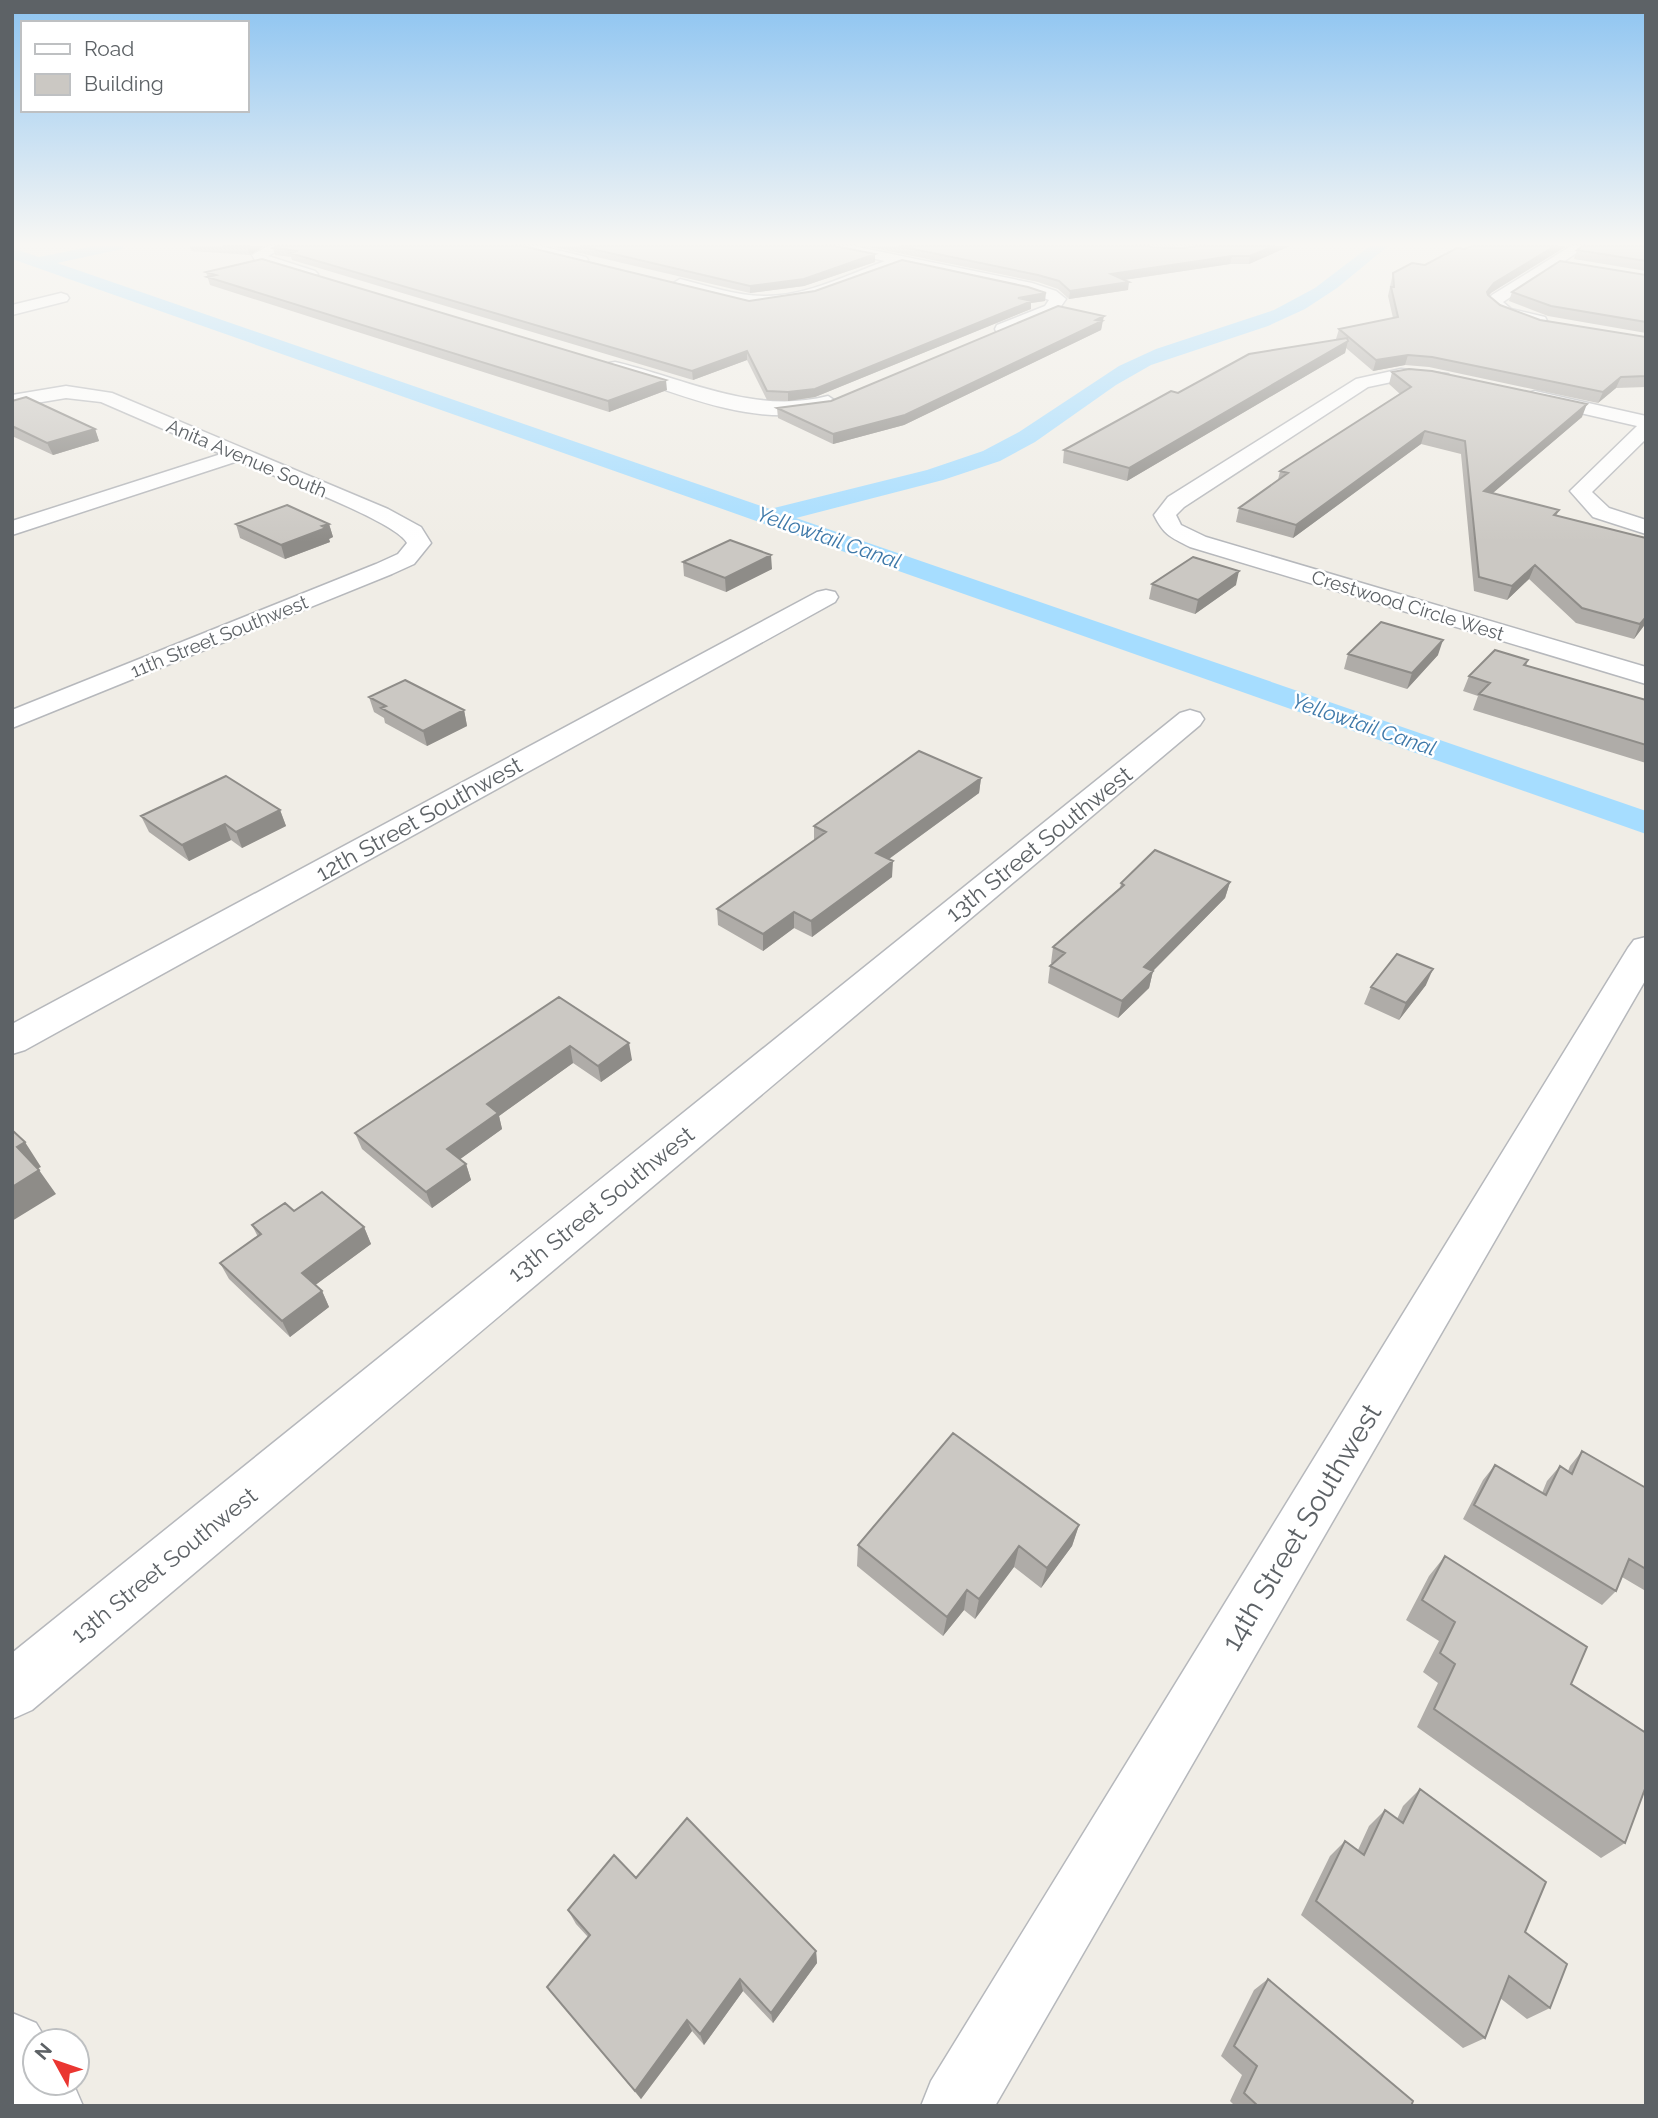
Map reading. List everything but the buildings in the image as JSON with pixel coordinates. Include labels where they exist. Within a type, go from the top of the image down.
[{"type":"street","points":[[596,361],[752,407],[804,409],[846,395]]},
{"type":"street","name":"Crestwood Circle West","points":[[1455,380],[1405,373],[1374,378],[1362,383],[1176,502],[1166,515],[1172,529],[1198,542],[1646,676]]},
{"type":"street","name":"Anita Avenue South","points":[[12,401],[66,392],[106,397],[380,514],[413,532],[419,543]]},
{"type":"street","points":[[1519,394],[1646,422]]},
{"type":"street","points":[[1646,428],[1581,491],[1590,508],[1646,527]]},
{"type":"street","points":[[12,528],[237,454]]},
{"type":"street","name":"11th Street Southwest","points":[[12,720],[384,569],[406,559],[419,543]]},
{"type":"street","name":"12th Street Southwest","points":[[12,1041],[826,597]]},
{"type":"street","name":"13th Street Southwest","points":[[12,1690],[1190,719]]},
{"type":"street","name":"14th Street Southwest","points":[[956,2106],[1646,948]]},
{"type":"street","points":[[12,2047],[48,2106]]},
{"type":"waterway","name":"Yellowtail Canal","points":[[275,345],[1646,823]]},
{"type":"waterway","points":[[770,517],[935,475],[992,456],[1027,437],[1126,370],[1189,345]]}]
